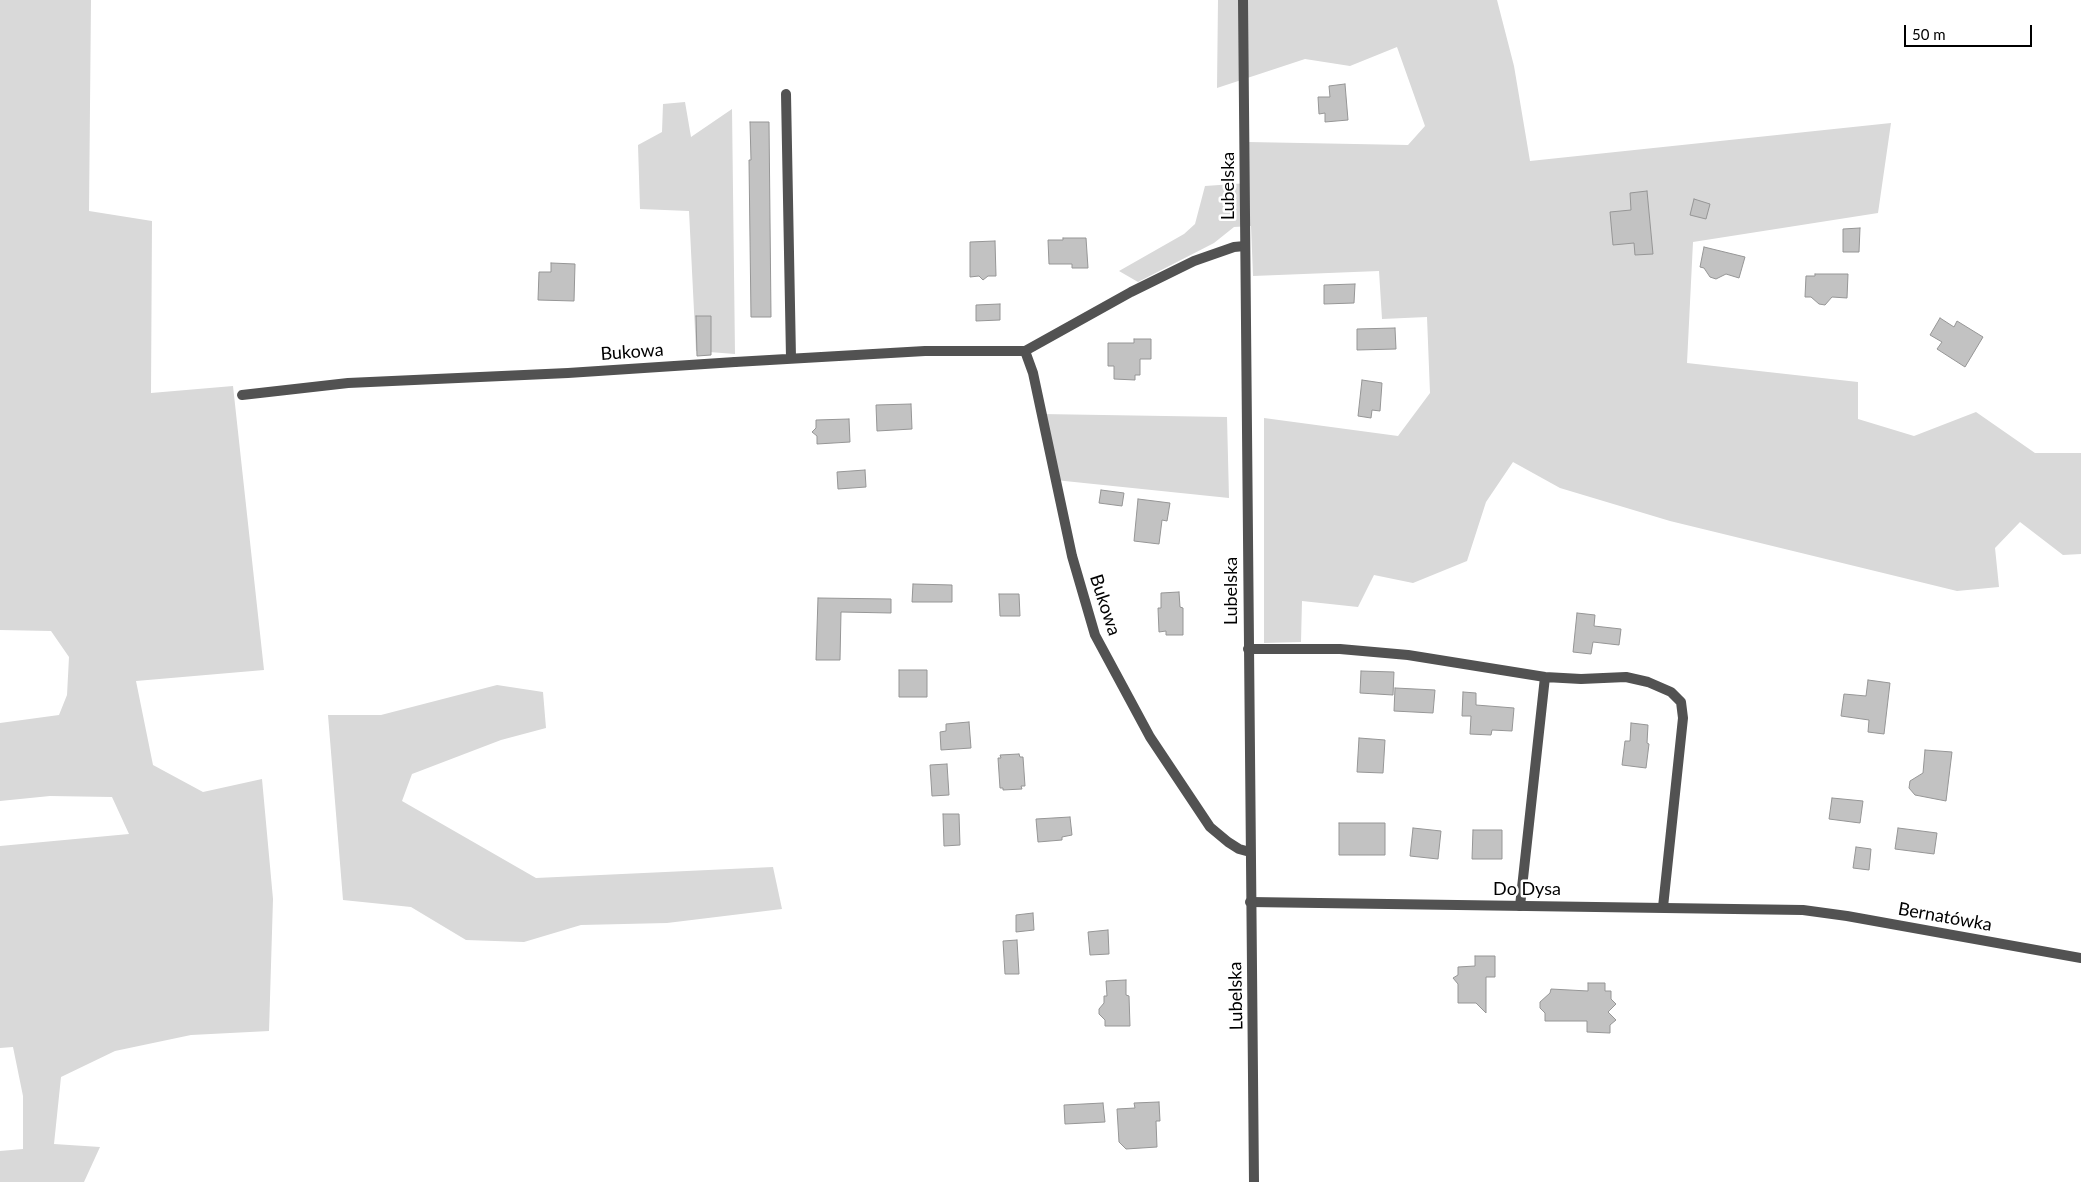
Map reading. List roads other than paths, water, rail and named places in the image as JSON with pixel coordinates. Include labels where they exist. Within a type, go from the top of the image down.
[{"type":"street","name":"Lubelska","points":[[1243,0],[1254,1182]]},
{"type":"street","points":[[786,94],[791,358]]},
{"type":"street","name":"Bukowa","points":[[242,395],[348,383],[568,373],[791,358],[925,351],[1025,351],[1131,292],[1194,261],[1234,247],[1245,246]]},
{"type":"street","name":"Bukowa","points":[[1025,351],[1033,373],[1072,556],[1095,635],[1150,737],[1210,827],[1239,849],[1250,852]]},
{"type":"street","points":[[1248,649],[1340,649],[1408,655],[1545,677],[1581,679],[1626,677],[1648,682],[1671,692],[1681,702],[1683,718],[1663,907]]},
{"type":"street","points":[[1520,906],[1545,677]]},
{"type":"street","name":"Do Dysa","points":[[1250,902],[1803,910]]},
{"type":"street","name":"Bernatówka","points":[[1803,910],[1847,916],[2081,958]]}]
